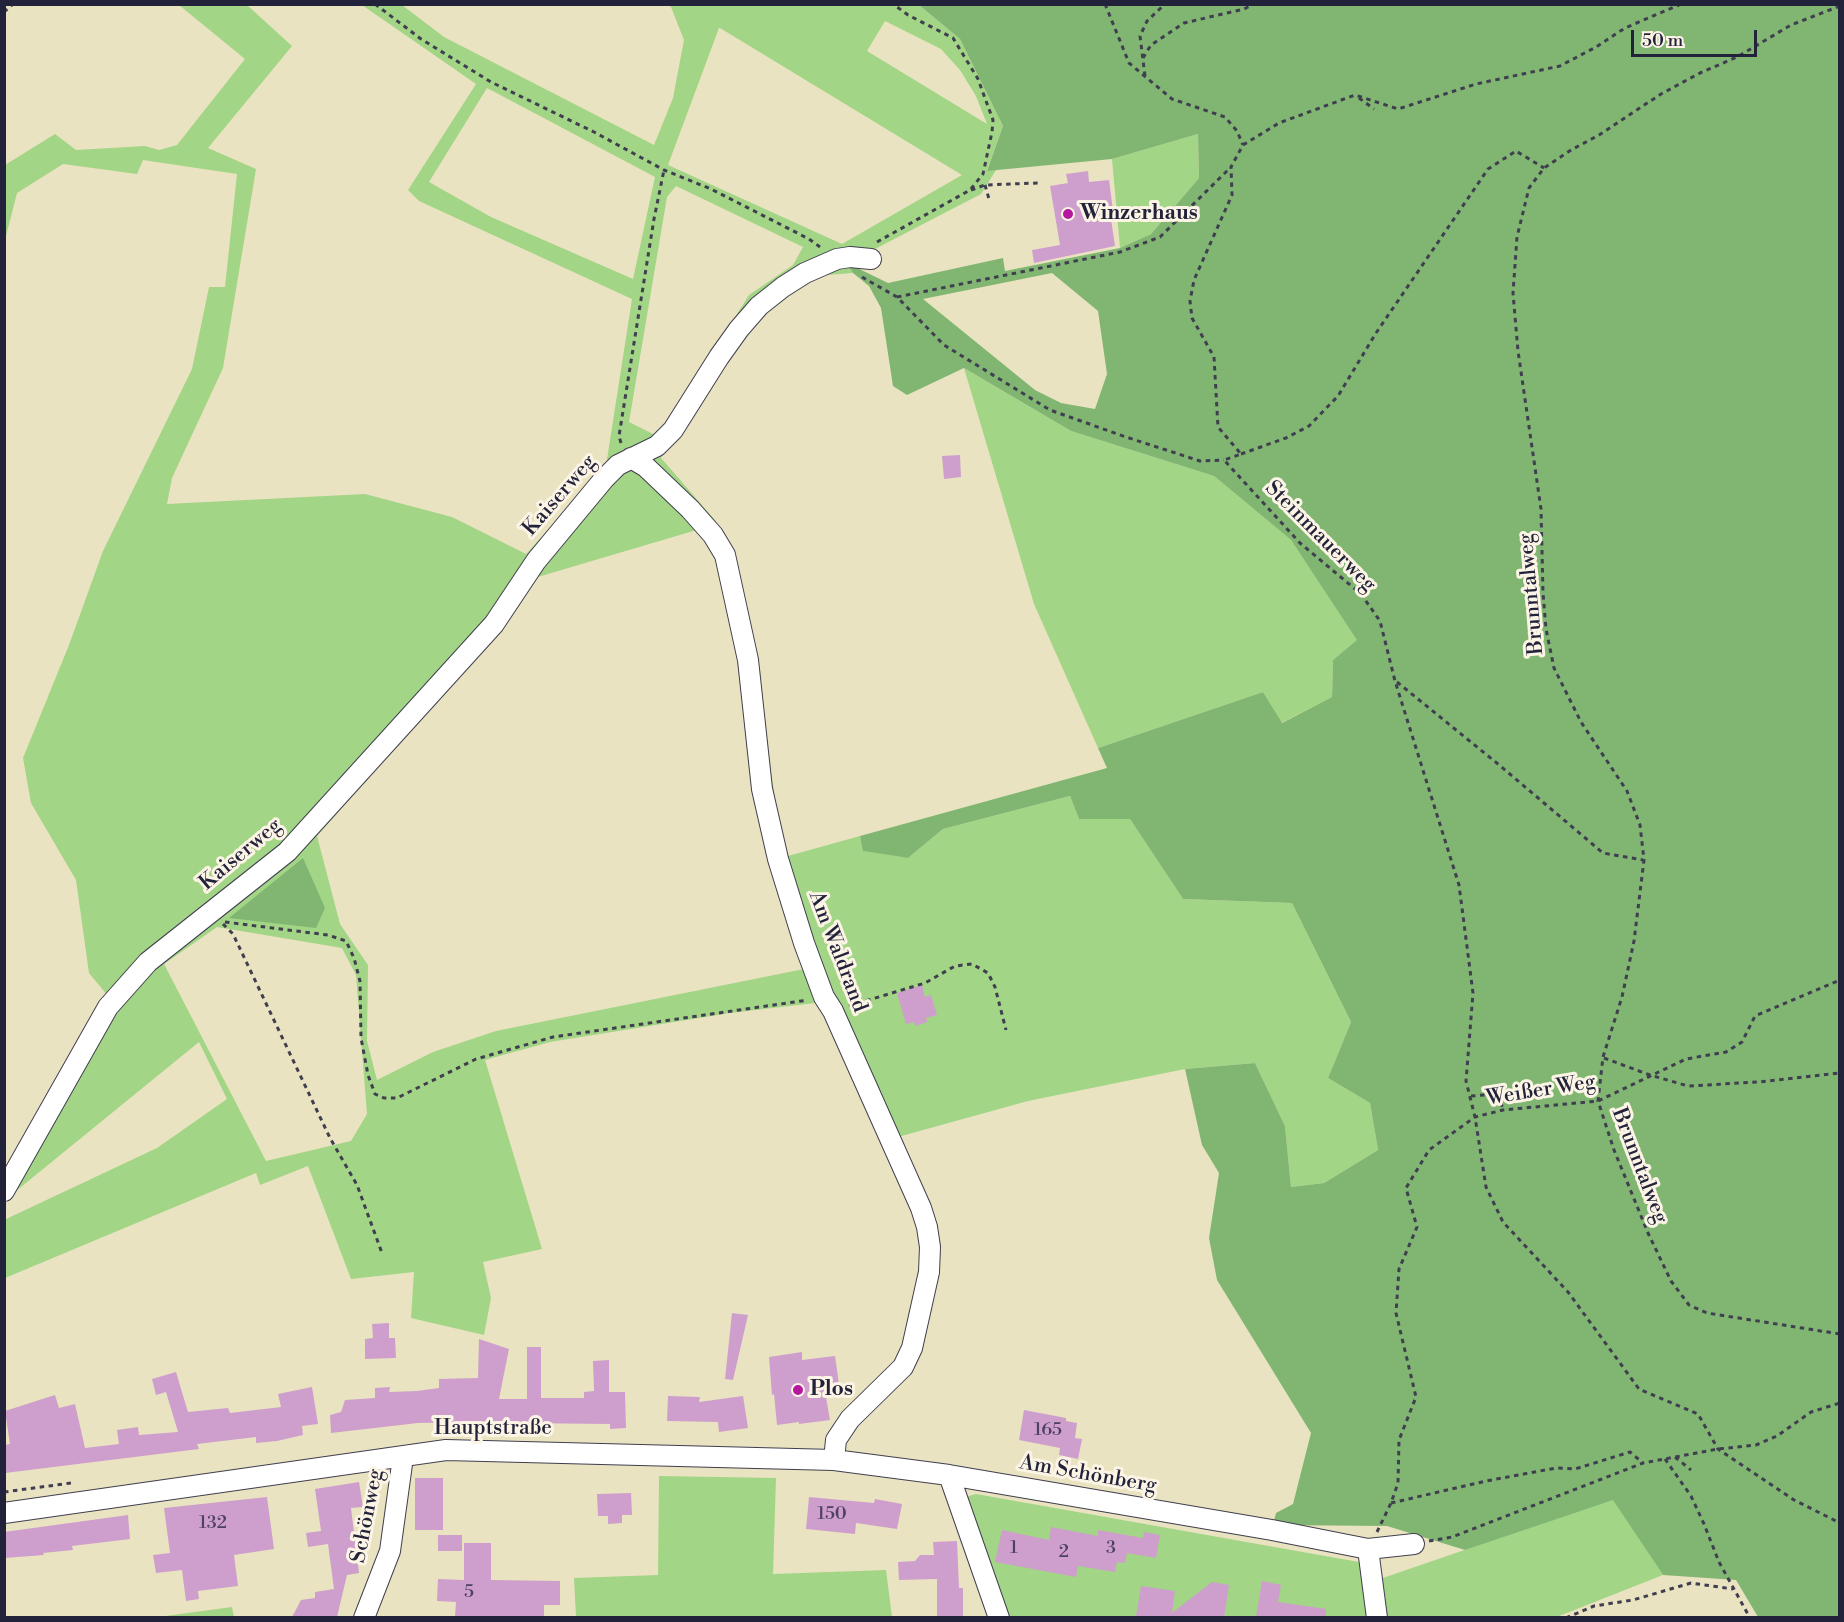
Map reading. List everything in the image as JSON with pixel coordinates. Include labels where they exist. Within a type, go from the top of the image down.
[{"type":"street","points":[[843,258],[871,259]]},
{"type":"street","name":"Kaiserweg","points":[[4,1191],[108,1007],[148,962],[286,852],[494,624],[536,561],[604,479],[618,465],[657,446],[673,430],[719,357],[759,306],[805,273],[843,258]]},
{"type":"street","name":"Am Waldrand","points":[[631,458],[646,467],[690,509],[713,535],[725,555],[747,660],[762,789],[769,824],[804,943],[921,1208],[930,1247],[929,1272],[912,1348],[903,1367],[850,1419],[836,1440],[834,1460]]},
{"type":"street","name":"Hauptstraße","points":[[4,1513],[446,1450],[834,1460],[949,1474]]},
{"type":"street","name":"Schönweg","points":[[364,1617],[390,1551],[403,1457]]},
{"type":"street","points":[[949,1474],[999,1617]]},
{"type":"street","name":"Am Schönberg","points":[[949,1474],[1272,1530],[1368,1550],[1414,1544]]},
{"type":"street","points":[[1368,1550],[1377,1617]]},
{"type":"path","points":[[4,12],[13,4]]},
{"type":"path","points":[[375,4],[421,39],[491,82],[594,132],[664,170],[711,189],[843,258],[872,284],[897,297],[944,345],[1050,410],[1200,461],[1224,460],[1286,438],[1309,426],[1338,396],[1376,333],[1488,169],[1516,151],[1544,168]]},
{"type":"path","points":[[893,4],[908,15],[953,38],[978,78],[993,120],[983,174],[970,190]]},
{"type":"path","points":[[1105,4],[1129,63],[1172,99],[1226,117],[1237,131],[1243,145]]},
{"type":"path","points":[[1145,78],[1140,36],[1147,21],[1166,4]]},
{"type":"path","points":[[1143,58],[1151,45],[1184,23],[1244,9],[1254,4]]},
{"type":"path","points":[[897,297],[1120,252],[1160,237],[1231,167],[1243,145],[1279,123],[1355,95],[1398,109],[1476,84],[1560,66],[1625,28],[1681,4]]},
{"type":"path","name":"Brunntalweg","points":[[1839,6],[1791,25],[1737,57],[1660,94],[1544,168],[1529,188],[1517,237],[1513,293],[1518,351],[1541,509],[1543,593],[1546,629],[1554,668],[1581,722],[1627,791],[1640,825],[1644,860],[1634,941],[1624,989],[1603,1058],[1598,1101],[1614,1150],[1648,1233],[1671,1281],[1689,1305],[1707,1313],[1839,1334]]},
{"type":"path","points":[[1355,95],[1374,109]]},
{"type":"path","points":[[987,125],[992,132]]},
{"type":"path","points":[[1231,167],[1232,195],[1194,280],[1190,301],[1192,318],[1214,357],[1218,427],[1241,454]]},
{"type":"path","points":[[631,458],[619,436],[664,170]]},
{"type":"path","points":[[843,258],[970,190],[985,185],[1038,183]]},
{"type":"path","points":[[985,185],[989,199]]},
{"type":"path","name":"Steinmauerweg","points":[[1224,460],[1300,543],[1361,594],[1380,621],[1395,681],[1459,885],[1473,993],[1466,1081],[1475,1117],[1485,1187],[1503,1222],[1568,1292],[1639,1389],[1698,1414],[1718,1449]]},
{"type":"path","points":[[1395,681],[1604,853],[1644,860]]},
{"type":"path","points":[[382,1253],[357,1185],[330,1138],[233,934],[221,922],[328,934],[346,941],[354,958],[360,981],[361,1038],[368,1075],[375,1094],[384,1098],[397,1098],[476,1059],[553,1036],[829,1004],[925,982],[955,966],[972,964],[988,973],[995,987],[1006,1030]]},
{"type":"path","name":"Weißer Weg","points":[[1368,1550],[1398,1483],[1399,1440],[1416,1397],[1396,1313],[1399,1269],[1417,1227],[1406,1188],[1429,1150],[1475,1117],[1503,1110],[1598,1101],[1686,1059],[1726,1052],[1742,1042],[1755,1016],[1839,980]]},
{"type":"path","points":[[1603,1058],[1688,1086],[1758,1082],[1839,1073]]},
{"type":"path","points":[[1471,1096],[1498,1095],[1503,1110]]},
{"type":"path","points":[[1414,1544],[1452,1537],[1643,1463],[1718,1449],[1756,1445],[1777,1436],[1811,1412],[1839,1403]]},
{"type":"path","points":[[1718,1449],[1794,1500],[1839,1523]]},
{"type":"path","points":[[1391,1503],[1556,1468],[1575,1468],[1630,1452],[1643,1463]]},
{"type":"path","points":[[1675,1457],[1691,1470]]},
{"type":"path","points":[[1665,1459],[1691,1496],[1732,1589],[1750,1617]]},
{"type":"path","points":[[1566,1617],[1594,1606],[1633,1600],[1691,1583],[1732,1589]]},
{"type":"green space","points":[[179,5],[247,5],[292,46],[208,148],[256,169],[223,368],[172,478],[167,504],[365,494],[452,517],[526,554],[606,466],[632,299],[419,201],[408,190],[476,84],[362,5],[402,5],[444,37],[654,145],[673,98],[684,40],[671,7],[668,5],[919,5],[960,39],[1003,126],[987,170],[996,170],[981,194],[848,263],[853,273],[813,276],[774,304],[722,362],[661,458],[715,520],[741,581],[780,830],[788,856],[860,836],[864,851],[908,858],[943,829],[1070,796],[1079,819],[1130,819],[1183,899],[1292,903],[1351,1022],[1328,1078],[1370,1103],[1378,1150],[1324,1183],[1291,1187],[1285,1126],[1255,1063],[1185,1069],[1028,1101],[887,1140],[824,1002],[730,1013],[550,1042],[485,1060],[542,1249],[483,1262],[491,1298],[484,1335],[411,1318],[414,1272],[351,1279],[308,1166],[260,1185],[256,1173],[5,1278],[4,1220],[157,1148],[227,1099],[199,1042],[5,1200],[108,996],[89,973],[76,880],[31,803],[23,758],[69,645],[103,551],[192,369],[209,287],[225,287],[237,174],[143,160],[137,174],[63,164],[17,193],[5,240],[5,165],[55,134],[76,150],[145,146],[159,150],[177,145],[245,59]],"holes":[[[885,21],[941,49],[960,70],[976,96],[987,124],[867,51]],[[719,28],[962,175],[842,244],[668,165]],[[487,88],[655,177],[633,279],[491,217],[429,182]],[[676,186],[803,247],[793,265],[749,295],[659,437],[629,422],[667,197]],[[700,529],[716,554],[739,645],[804,969],[496,1031],[433,1052],[377,1080],[367,1041],[368,965],[340,924],[317,836],[482,650],[531,579]],[[217,927],[342,948],[356,975],[367,1114],[351,1141],[266,1161],[164,964]]]},
{"type":"green space","points":[[919,5],[1839,5],[1839,1617],[1758,1617],[1736,1580],[1663,1575],[1613,1500],[1465,1550],[1387,1526],[1273,1525],[1276,1513],[1293,1504],[1311,1433],[1217,1280],[1209,1238],[1219,1173],[1202,1145],[1185,1069],[1255,1063],[1285,1126],[1291,1187],[1324,1183],[1378,1150],[1370,1103],[1328,1078],[1351,1022],[1292,903],[1183,899],[1130,819],[1079,819],[1070,796],[943,829],[908,858],[863,851],[860,836],[1107,768],[1098,748],[1263,692],[1282,723],[1332,697],[1333,660],[1357,640],[1291,540],[1214,476],[1071,431],[964,368],[907,395],[893,386],[881,308],[869,286],[853,273],[847,263],[888,283],[1003,258],[1005,271],[1120,248],[1151,234],[1199,178],[1198,134],[1112,159],[987,171],[1003,126],[960,39]],"holes":[[[1052,273],[1098,311],[1107,374],[1095,409],[1061,403],[1035,390],[923,299]]]},
{"type":"green space","points":[[1198,134],[1199,178],[1151,234],[1120,248],[1112,159]]},
{"type":"green space","points":[[964,368],[1071,431],[1214,476],[1291,540],[1358,640],[1333,660],[1332,697],[1281,723],[1263,692],[1098,748],[1034,604]]},
{"type":"green space","points":[[303,858],[325,908],[316,928],[229,918]]},
{"type":"green space","points":[[659,1476],[776,1478],[773,1574],[886,1570],[892,1617],[576,1617],[574,1578],[658,1575]]},
{"type":"green space","points":[[976,1494],[1359,1562],[1368,1617],[1005,1617],[962,1498]]},
{"type":"green space","points":[[1613,1499],[1663,1575],[1554,1618],[1383,1617],[1377,1580]]},
{"type":"green space","points":[[232,1607],[234,1617],[158,1617]]},
{"type":"building","name":"Winzerhaus","points":[[1088,171],[1089,182],[1109,180],[1115,246],[1034,263],[1032,250],[1060,245],[1050,186],[1068,183],[1066,174]]},
{"type":"building","points":[[960,455],[961,477],[944,479],[942,456]]},
{"type":"building","points":[[922,985],[925,997],[931,995],[937,1015],[926,1018],[927,1022],[915,1026],[914,1022],[906,1024],[897,993]]},
{"type":"building","points":[[732,1313],[748,1315],[733,1380],[725,1379]]},
{"type":"building","points":[[389,1323],[389,1338],[395,1338],[396,1358],[365,1359],[365,1339],[373,1338],[372,1324]]},
{"type":"building","points":[[479,1339],[509,1349],[499,1399],[527,1399],[527,1347],[541,1347],[541,1398],[584,1398],[584,1392],[594,1391],[593,1361],[609,1360],[609,1392],[625,1392],[626,1428],[610,1429],[610,1424],[494,1421],[492,1432],[478,1432],[478,1422],[418,1423],[331,1433],[330,1415],[341,1412],[345,1400],[375,1398],[375,1388],[390,1387],[389,1392],[417,1391],[439,1388],[439,1379],[478,1378]]},
{"type":"building","name":"Plos","points":[[802,1352],[802,1360],[835,1356],[839,1384],[824,1386],[830,1420],[777,1425],[769,1357]]},
{"type":"building","points":[[176,1372],[188,1412],[228,1408],[230,1413],[281,1407],[278,1394],[312,1387],[318,1424],[302,1426],[303,1435],[277,1441],[256,1443],[256,1437],[197,1444],[199,1449],[5,1473],[4,1445],[10,1444],[5,1411],[55,1395],[59,1408],[75,1404],[85,1448],[119,1444],[117,1430],[138,1427],[139,1435],[178,1432],[166,1392],[156,1395],[152,1379]]},
{"type":"building","points":[[668,1396],[700,1397],[699,1402],[743,1396],[748,1428],[719,1432],[718,1422],[667,1421]]},
{"type":"building","points":[[1024,1410],[1066,1418],[1066,1421],[1077,1423],[1075,1438],[1082,1439],[1078,1459],[1059,1455],[1060,1448],[1019,1440]]},
{"type":"building","points":[[415,1478],[443,1478],[443,1530],[415,1530]]},
{"type":"building","points":[[359,1482],[363,1507],[351,1508],[359,1573],[347,1575],[337,1617],[292,1617],[301,1600],[315,1598],[315,1592],[334,1589],[328,1544],[308,1547],[306,1533],[321,1531],[315,1489]]},
{"type":"building","points":[[631,1493],[632,1515],[622,1515],[622,1523],[608,1524],[608,1516],[598,1516],[597,1494]]},
{"type":"building","points":[[267,1497],[274,1549],[234,1555],[238,1586],[198,1591],[199,1599],[186,1601],[182,1570],[156,1573],[153,1555],[170,1553],[164,1508]]},
{"type":"building","points":[[809,1497],[874,1503],[875,1499],[902,1504],[897,1529],[856,1523],[855,1534],[806,1529]]},
{"type":"building","points":[[128,1515],[130,1539],[72,1546],[73,1550],[43,1553],[44,1555],[5,1558],[4,1532]]},
{"type":"building","points":[[1051,1527],[1098,1536],[1098,1530],[1143,1538],[1144,1532],[1160,1535],[1156,1558],[1127,1553],[1125,1563],[1117,1562],[1115,1572],[1078,1566],[1076,1577],[995,1562],[1002,1530],[1049,1540]]},
{"type":"building","points":[[438,1535],[462,1535],[462,1551],[438,1551]]},
{"type":"building","points":[[957,1541],[959,1588],[963,1588],[963,1617],[937,1617],[937,1579],[899,1580],[898,1562],[915,1561],[920,1555],[934,1555],[933,1542]]},
{"type":"building","points":[[464,1543],[491,1543],[491,1580],[560,1581],[560,1605],[544,1605],[544,1617],[455,1617],[456,1602],[437,1601],[438,1579],[464,1580]]},
{"type":"building","points":[[1262,1581],[1281,1585],[1278,1602],[1326,1609],[1326,1617],[1256,1617]]},
{"type":"building","points":[[1212,1582],[1229,1585],[1224,1617],[1136,1616],[1141,1586],[1175,1591],[1172,1613]]},
{"type":"place","name":"Winzerhaus","points":[[1068,214]]},
{"type":"place","name":"Plos","points":[[798,1390]]}]
